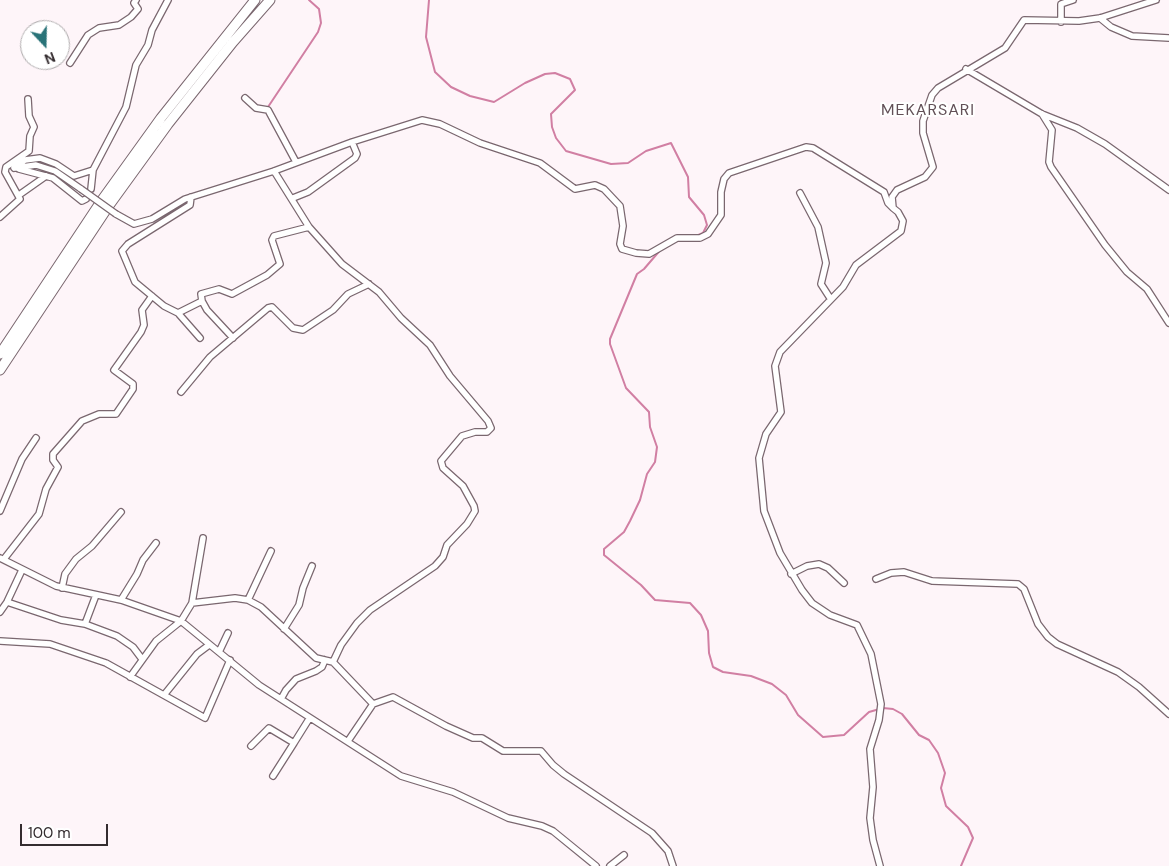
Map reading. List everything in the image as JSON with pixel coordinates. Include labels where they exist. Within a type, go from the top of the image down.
[{"type":"highway","points":[[0,354],[102,200],[161,118],[256,0]]},
{"type":"highway","points":[[0,370],[110,204],[162,132],[233,42],[270,0]]},
{"type":"street","points":[[70,63],[88,35],[99,28],[119,25],[131,17],[138,9],[134,3],[136,0]]},
{"type":"street","points":[[91,189],[93,170],[126,107],[136,65],[148,45],[152,30],[168,0]]},
{"type":"street","points":[[1061,22],[1061,4],[1073,0]]},
{"type":"street","points":[[893,208],[892,197],[897,190],[925,177],[933,168],[923,133],[923,121],[932,95],[938,88],[966,69],[1005,48],[1015,35],[1020,23],[1024,20],[1037,19],[1061,22],[1100,18],[1156,0]]},
{"type":"street","points":[[1100,18],[1111,27],[1132,36],[1169,38]]},
{"type":"street","points":[[966,69],[1042,114],[1077,128],[1105,144],[1169,190]]},
{"type":"street","points":[[244,98],[256,108],[268,110],[296,162]]},
{"type":"street","points":[[3,174],[6,167],[30,151],[30,136],[34,127],[29,116],[28,99]]},
{"type":"street","points":[[1042,114],[1052,130],[1049,162],[1051,167],[1105,246],[1127,272],[1147,289],[1169,323]]},
{"type":"street","points":[[14,168],[36,166],[55,171],[116,214],[134,224],[162,213],[191,197],[274,171],[352,142],[422,120],[440,124],[480,143],[540,163],[575,189],[595,185],[604,189],[620,206],[623,226],[620,244],[622,249],[648,254],[677,238],[700,238],[712,231],[721,215],[721,192],[724,179],[733,170],[806,147],[813,148],[884,192],[888,203],[898,212],[903,222],[901,231],[863,258],[856,265],[843,287],[830,298],[780,352],[775,375],[780,412],[766,434],[759,458],[764,511],[772,538],[791,574],[812,603],[830,615],[856,625],[870,654],[881,704],[879,720],[870,749],[874,787],[870,818],[873,840],[880,866]]},
{"type":"street","points":[[293,198],[322,183],[355,158],[356,154],[352,142]]},
{"type":"street","points":[[3,174],[25,160],[40,158],[56,164],[74,176],[93,170]]},
{"type":"street","points":[[14,168],[53,178],[82,201],[86,199]]},
{"type":"street","points":[[274,171],[293,198],[309,227],[342,264],[369,284],[430,345],[450,376],[488,421],[491,428],[488,432],[474,432],[462,436],[441,461],[441,465],[467,491],[474,506],[475,511],[468,524],[447,545],[443,557],[436,566],[370,610],[357,623],[341,645],[333,662]]},
{"type":"street","points":[[3,174],[20,196]]},
{"type":"street","points":[[0,217],[15,205],[20,196],[46,176]]},
{"type":"street","points":[[800,193],[818,227],[826,263],[822,284],[830,298]]},
{"type":"street","points":[[191,197],[192,204],[128,244],[122,251],[135,282],[178,313],[200,338]]},
{"type":"street","points":[[162,213],[167,219]]},
{"type":"street","points":[[233,338],[213,317],[202,301],[202,294],[219,289],[230,295],[234,294],[274,270],[280,261],[272,240],[274,236],[309,227]]},
{"type":"street","points":[[181,392],[200,367],[268,308],[272,307],[293,328],[303,330],[333,310],[348,294],[369,284]]},
{"type":"street","points":[[152,296],[142,310],[144,324],[141,332],[114,370],[133,384],[134,389],[116,414],[99,414],[82,421],[53,454],[53,460],[58,468],[46,489],[39,514],[2,558],[22,570],[62,588],[121,600],[180,621],[259,685],[309,719],[348,741],[401,776],[453,792],[508,818],[553,831],[596,866]]},
{"type":"street","points":[[178,313],[202,301]]},
{"type":"street","points":[[0,511],[22,459],[36,438]]},
{"type":"street","points":[[62,588],[65,574],[76,559],[92,546],[121,512]]},
{"type":"street","points":[[130,677],[156,641],[180,621],[192,603],[203,538]]},
{"type":"street","points":[[121,600],[143,560],[156,543]]},
{"type":"street","points":[[248,600],[271,551]]},
{"type":"street","points":[[791,574],[807,566],[820,564],[828,568],[844,583]]},
{"type":"street","points":[[284,629],[299,605],[303,588],[312,566]]},
{"type":"street","points":[[0,612],[8,602],[22,570]]},
{"type":"street","points":[[876,579],[891,573],[904,572],[932,581],[1018,584],[1024,589],[1038,624],[1048,637],[1057,644],[1118,672],[1139,687],[1169,714]]},
{"type":"street","points":[[85,624],[96,595]]},
{"type":"street","points":[[192,603],[234,598],[248,600],[261,607],[316,658],[333,662],[373,704]]},
{"type":"street","points":[[8,602],[61,620],[85,624],[117,636],[133,647],[142,659]]},
{"type":"street","points":[[220,652],[228,633]]},
{"type":"street","points":[[0,641],[50,644],[106,663],[207,717],[230,660]]},
{"type":"street","points":[[164,695],[197,654],[210,645]]},
{"type":"street","points":[[281,699],[296,679],[316,671],[322,667],[325,660]]},
{"type":"street","points":[[348,741],[373,704],[394,697],[446,726],[473,738],[482,738],[503,751],[541,751],[564,774],[652,833],[668,851],[673,866]]},
{"type":"street","points":[[274,776],[309,719]]},
{"type":"street","points":[[251,746],[268,728],[294,743]]},
{"type":"street","points":[[610,866],[624,855]]},
{"type":"waterway","points":[[268,107],[318,32],[321,23],[319,9],[309,0]]},
{"type":"waterway","points":[[429,0],[426,37],[435,72],[451,87],[470,96],[494,102],[525,83],[545,74],[555,73],[570,79],[575,90],[551,114],[552,127],[556,138],[566,151],[611,164],[628,163],[646,151],[671,143],[688,177],[689,197],[704,215],[707,225],[703,233],[696,236]]},
{"type":"waterway","points":[[662,248],[644,269],[637,274],[610,339],[610,344],[626,388],[649,412],[650,427],[657,447],[655,462],[647,474],[640,500],[630,521],[624,532],[604,549],[604,555],[641,585],[655,600],[690,603],[701,615],[708,631],[709,653],[713,667],[723,672],[751,676],[772,684],[786,695],[798,715],[823,737],[844,735],[869,712],[883,708],[893,709],[902,714],[919,735],[929,740],[938,753],[945,773],[941,788],[946,806],[968,827],[973,838],[961,866]]},
{"type":"district","name":"MEKARSARI","points":[[928,111]]}]
